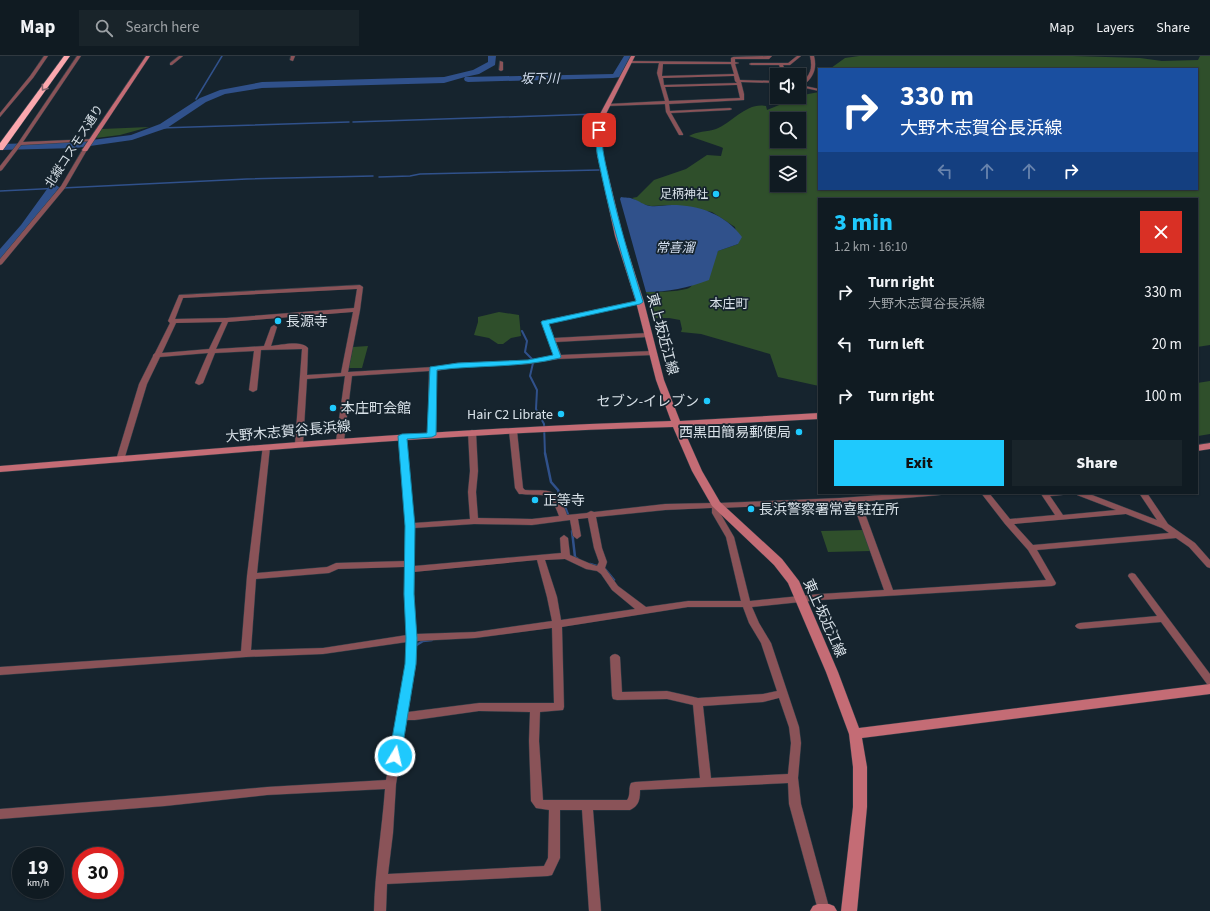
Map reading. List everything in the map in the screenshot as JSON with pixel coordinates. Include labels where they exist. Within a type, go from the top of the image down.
[{"type":"highway","points":[[4,130],[59,56]]},
{"type":"highway","points":[[0,148],[67,56]]},
{"type":"main road","name":"北縦コスモス通り","points":[[89,144],[110,110],[148,56]]},
{"type":"main road","name":"東上坂近江線","points":[[632,59],[601,121],[599,147],[619,236],[640,302],[652,354],[660,380],[676,424],[697,471],[716,504],[778,562],[793,582],[802,599],[832,672],[855,734],[860,767],[860,807],[849,911]]},
{"type":"main road","name":"大野木志賀谷長浜線","points":[[0,469],[402,436],[818,416]]},
{"type":"main road","points":[[1198,448],[1210,446]]},
{"type":"main road","points":[[855,734],[1210,689]]},
{"type":"street","points":[[0,56],[6,56]]},
{"type":"street","points":[[1,114],[32,77],[46,56]]},
{"type":"street","points":[[0,169],[15,150],[79,56]]},
{"type":"street","points":[[171,64],[181,56]]},
{"type":"street","points":[[608,106],[742,99],[742,91],[735,76],[733,58],[768,58],[770,56]]},
{"type":"street","points":[[749,64],[790,64],[799,56]]},
{"type":"street","points":[[806,80],[810,77],[814,65],[812,56]]},
{"type":"street","points":[[632,59],[660,63],[741,63]]},
{"type":"street","points":[[501,62],[501,70]]},
{"type":"street","points":[[660,63],[658,70],[667,102],[668,112],[681,134]]},
{"type":"street","points":[[781,64],[782,68]]},
{"type":"street","points":[[660,77],[735,76]]},
{"type":"street","points":[[662,86],[770,82]]},
{"type":"street","points":[[691,85],[697,101]]},
{"type":"street","points":[[806,88],[818,90]]},
{"type":"street","points":[[668,112],[730,109]]},
{"type":"street","points":[[19,144],[89,144]]},
{"type":"street","name":"北縦コスモス通り","points":[[0,263],[63,187],[89,144]]},
{"type":"street","points":[[120,460],[143,384],[173,323],[171,321],[181,296],[360,287],[346,374],[340,441]]},
{"type":"street","points":[[558,357],[545,322],[640,302]]},
{"type":"street","points":[[171,321],[226,320],[357,310]]},
{"type":"street","points":[[199,383],[226,320]]},
{"type":"street","points":[[267,347],[274,327]]},
{"type":"street","points":[[551,340],[648,335]]},
{"type":"street","points":[[156,355],[267,347],[304,347],[299,444]]},
{"type":"street","points":[[253,390],[258,348]]},
{"type":"street","points":[[303,377],[433,369],[458,365],[528,362],[558,357],[652,354]]},
{"type":"street","points":[[432,435],[433,369]]},
{"type":"street","points":[[513,431],[520,488],[522,492],[542,492],[552,494],[569,517],[578,536]]},
{"type":"street","points":[[472,432],[474,471],[472,492],[474,521]]},
{"type":"street","points":[[380,911],[381,880],[391,784],[411,664],[412,638],[409,594],[410,526],[402,436]]},
{"type":"street","points":[[246,654],[251,576],[266,447]]},
{"type":"street","points":[[410,526],[474,521],[532,522],[591,514],[665,507],[851,500],[927,494]]},
{"type":"street","points":[[0,671],[246,654],[323,651],[412,638],[475,635],[557,626],[643,610],[688,604],[746,604],[889,592],[1052,583],[1031,548],[986,494]]},
{"type":"street","points":[[1045,494],[1061,518]]},
{"type":"street","points":[[1082,494],[1165,526],[1192,544],[1210,565]]},
{"type":"street","points":[[1144,494],[1165,526]]},
{"type":"street","points":[[851,500],[859,508],[889,592]]},
{"type":"street","points":[[716,504],[716,513],[730,537],[746,604],[754,623],[766,643],[794,727],[796,743],[793,778],[796,804],[824,911]]},
{"type":"street","points":[[1008,522],[1127,512]]},
{"type":"street","points":[[591,514],[598,548],[603,562],[601,567],[615,588],[643,610]]},
{"type":"street","points":[[730,537],[744,531]]},
{"type":"street","points":[[1031,548],[1179,535]]},
{"type":"street","points":[[564,538],[566,556]]},
{"type":"street","points":[[251,576],[329,570],[336,566],[410,567],[566,556],[590,567],[601,567]]},
{"type":"street","points":[[402,716],[414,716],[479,707],[559,707],[557,626],[552,597],[540,557]]},
{"type":"street","points":[[1132,576],[1210,681]]},
{"type":"street","points":[[1080,626],[1163,618]]},
{"type":"street","points":[[615,657],[617,696],[666,695],[698,702],[763,698],[783,694]]},
{"type":"street","points":[[698,702],[706,782]]},
{"type":"street","points":[[535,708],[534,741],[537,801],[540,805],[630,805],[635,799],[634,786],[793,778]]},
{"type":"street","points":[[0,814],[165,801],[267,791],[391,784]]},
{"type":"street","points":[[381,880],[548,871],[554,858],[555,806]]},
{"type":"street","points":[[587,806],[595,911]]},
{"type":"green space","points":[[859,56],[1073,56],[1140,58],[1162,61],[1198,60],[1200,56],[1210,56],[1210,345],[1198,347],[1198,198],[818,198],[818,386],[778,377],[770,354],[701,334],[681,332],[682,329],[680,320],[654,318],[646,292],[674,291],[689,288],[705,271],[718,251],[738,244],[735,227],[712,212],[672,205],[651,206],[642,204],[632,198],[637,197],[654,180],[686,169],[707,155],[721,156],[723,148],[689,136],[695,133],[716,129],[740,113],[753,107],[766,106],[767,110],[782,104],[806,104],[806,94],[818,92],[818,190],[1198,190],[1198,68],[831,68],[845,58]]},
{"type":"green space","points":[[149,127],[120,135],[96,138],[102,129]]},
{"type":"green space","points":[[499,312],[519,315],[521,336],[511,338],[503,344],[498,344],[489,338],[474,335],[478,317]]},
{"type":"green space","points":[[368,346],[362,368],[349,368],[353,347]]},
{"type":"green space","points":[[1210,381],[1210,434],[1198,436],[1198,383]]},
{"type":"green space","points":[[863,530],[871,551],[828,552],[821,531]]},
{"type":"water","name":"常喜溜","points":[[621,197],[632,198],[650,206],[682,205],[702,209],[711,212],[728,222],[742,237],[738,244],[718,251],[709,280],[678,289],[646,292],[620,199]]},
{"type":"waterway","points":[[196,99],[222,56]]},
{"type":"waterway","points":[[0,147],[76,145],[114,141],[132,137],[164,126],[203,100],[223,92],[262,85],[444,80],[476,72],[492,63],[492,56]]},
{"type":"waterway","name":"坂下川","points":[[468,79],[613,76],[617,75],[627,58]]},
{"type":"waterway","points":[[353,122],[597,114]]},
{"type":"waterway","points":[[159,128],[349,122]]},
{"type":"waterway","points":[[379,177],[410,176],[420,174],[599,170]]},
{"type":"waterway","points":[[0,191],[247,179],[373,176]]},
{"type":"waterway","points":[[26,225],[54,187]]},
{"type":"waterway","points":[[0,256],[23,228]]},
{"type":"waterway","points":[[522,331],[527,341],[525,352],[533,360]]},
{"type":"waterway","points":[[533,363],[530,376],[537,390],[536,409],[544,424],[545,454]]},
{"type":"waterway","points":[[545,453],[551,482],[558,490],[569,517]]},
{"type":"waterway","points":[[572,531],[575,557],[578,559]]},
{"type":"waterway","points":[[590,564],[600,567]]},
{"type":"waterway","points":[[605,569],[614,580]]},
{"type":"waterway","points":[[415,646],[423,641],[432,640]]},
{"type":"place","name":"足柄神社","points":[[716,194]]},
{"type":"place","name":"長源寺","points":[[278,321]]},
{"type":"place","name":"セブン-イレブン","points":[[707,401]]},
{"type":"place","name":"本庄町会館","points":[[333,408]]},
{"type":"place","name":"Hair C2 Librate","points":[[561,414]]},
{"type":"place","name":"西黒田簡易郵便局","points":[[799,432]]},
{"type":"place","name":"正等寺","points":[[535,500]]},
{"type":"place","name":"長浜警察署常喜駐在所","points":[[751,509]]},
{"type":"district","name":"本庄町","points":[[729,303]]},
{"type":"route","points":[[395,756],[411,664],[412,638],[409,594],[410,526],[402,436],[432,435],[433,369],[458,365],[528,362],[558,357],[545,322],[640,302],[619,236],[599,147],[599,130]]}]
